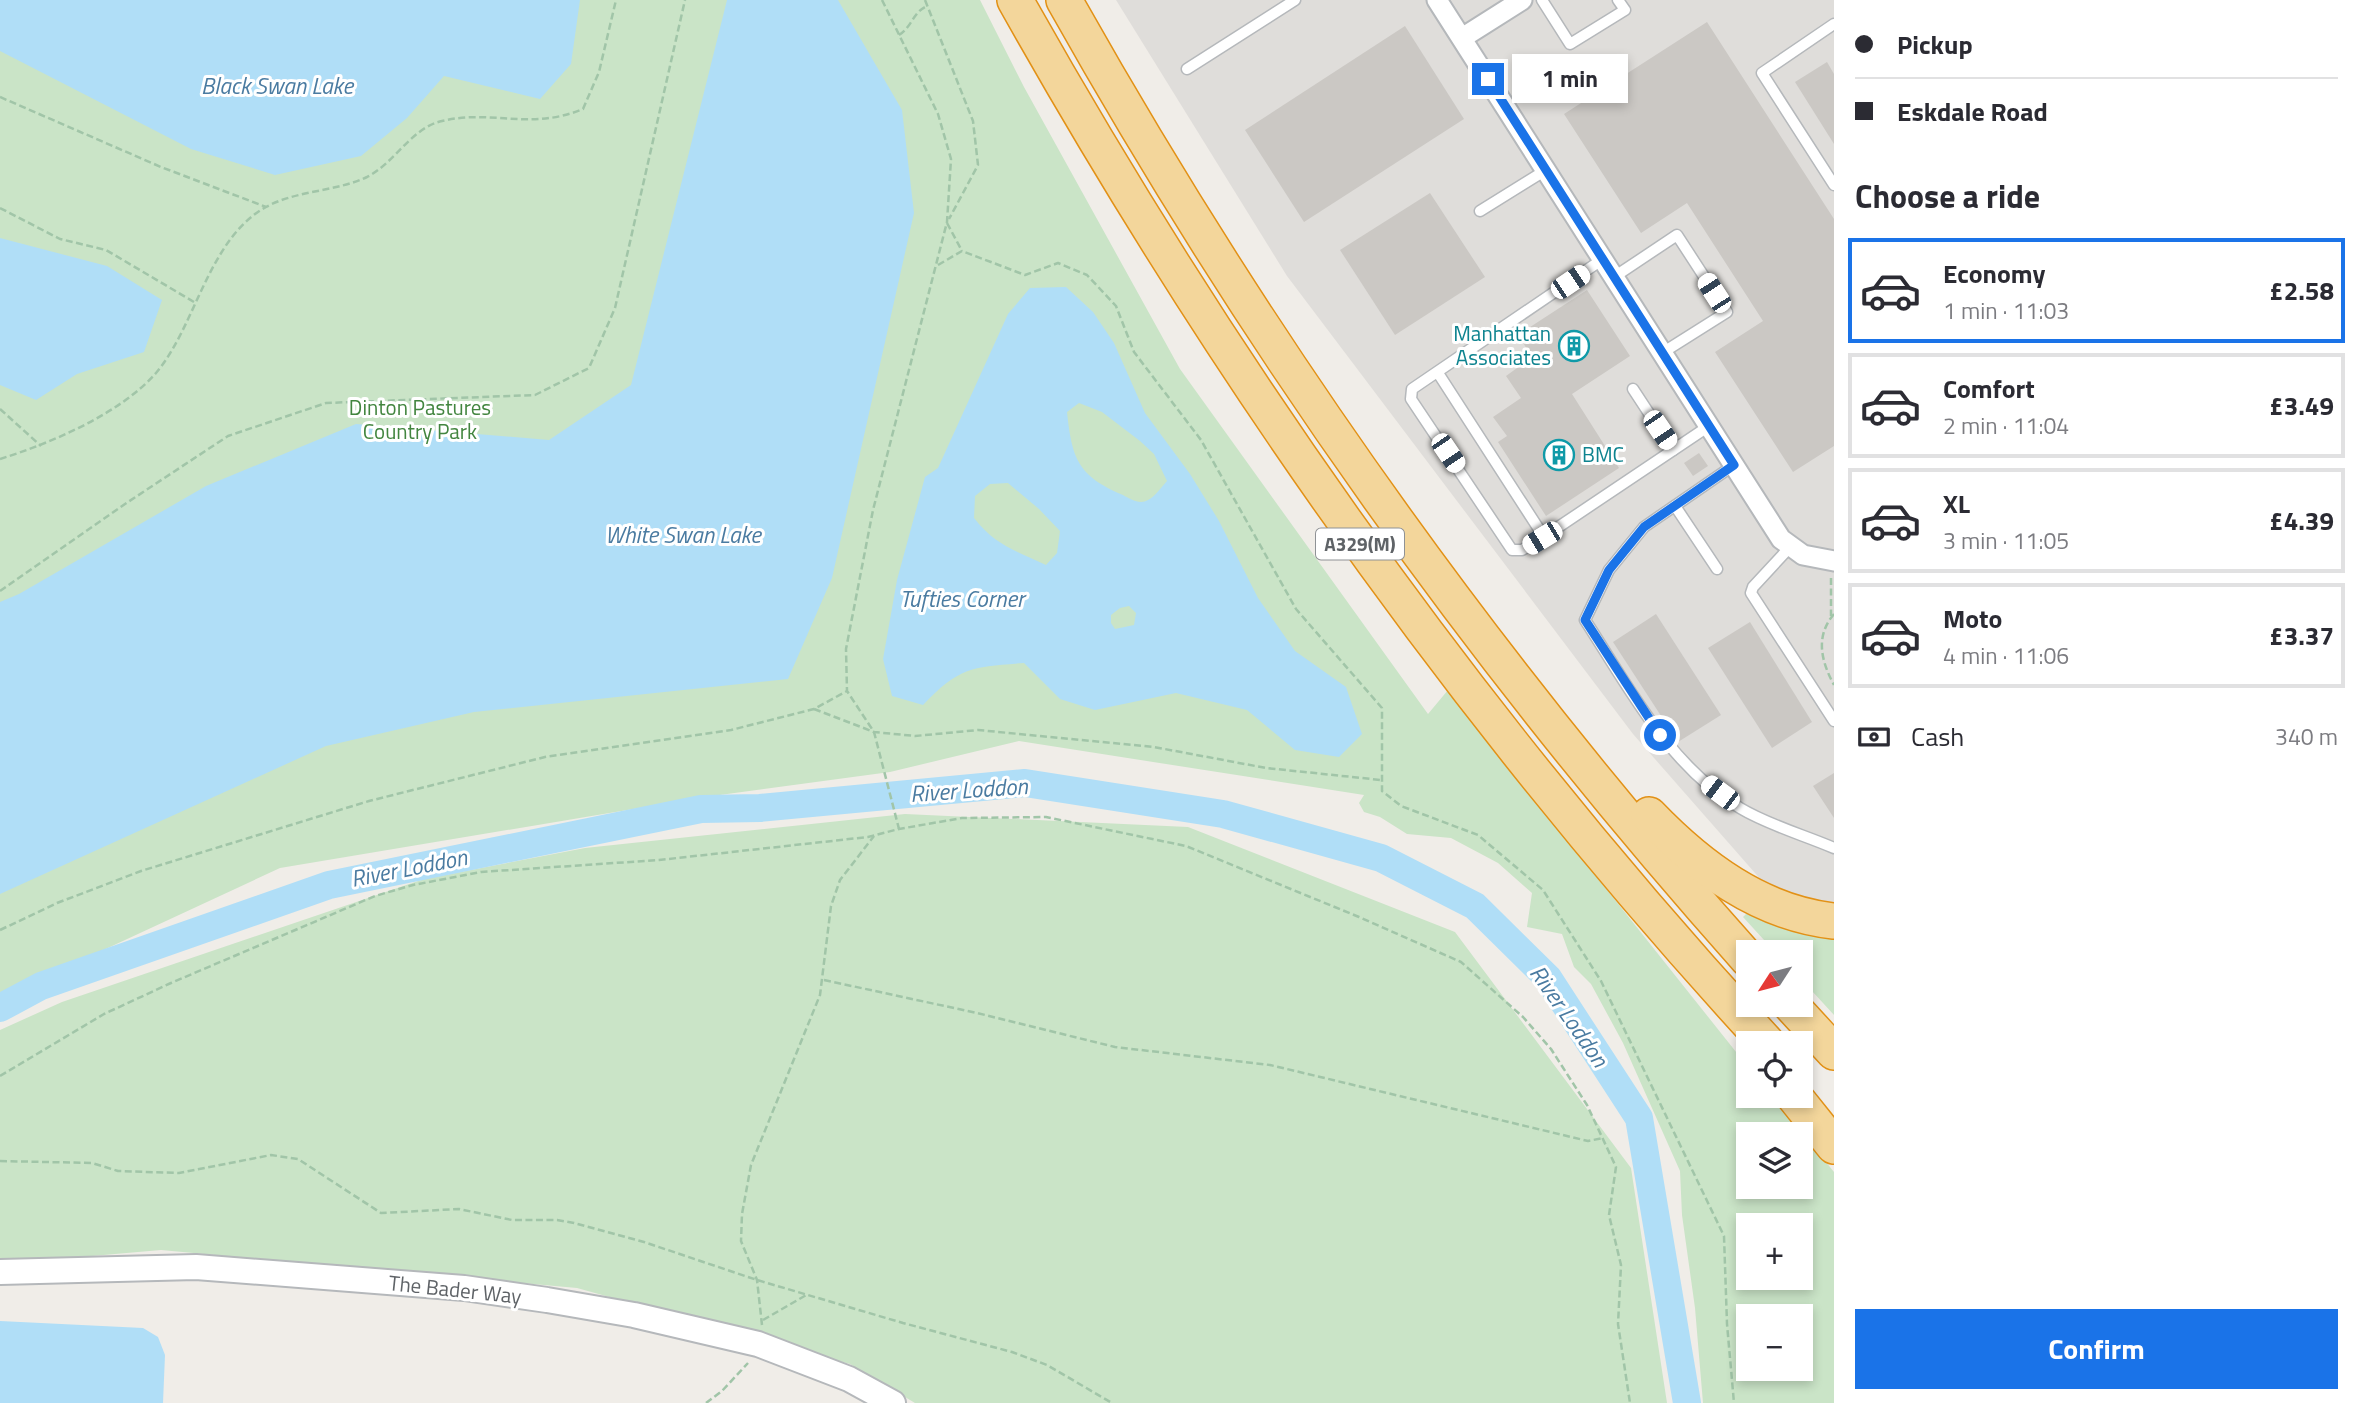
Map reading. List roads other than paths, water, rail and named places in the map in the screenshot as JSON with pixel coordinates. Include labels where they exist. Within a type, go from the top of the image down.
[{"type":"highway","name":"A329(M)","points":[[1015,0],[1095,141],[1200,310],[1380,574],[1552,795],[1757,1031]]},
{"type":"highway","name":"A329(M)","points":[[1064,0],[1147,145],[1225,272],[1354,464],[1449,594],[1581,765],[1736,945]]},
{"type":"highway","name":"A329(M)","points":[[1449,594],[1636,801],[1694,858],[1755,898],[1794,914],[1834,921]]},
{"type":"highway","name":"A329(M)","points":[[1712,982],[1747,1031]]},
{"type":"highway","points":[[1802,1017],[1834,1052]]},
{"type":"highway","points":[[1813,1091],[1834,1114]]},
{"type":"highway","points":[[1804,1108],[1834,1146]]},
{"type":"street","points":[[1437,0],[1781,539],[1790,547],[1816,559],[1834,561]]},
{"type":"street","points":[[1462,38],[1522,0]]},
{"type":"street","name":"The Bader Way","points":[[0,1272],[196,1267],[464,1288],[634,1315],[758,1343],[849,1379],[893,1403]]},
{"type":"lane","points":[[1186,69],[1295,0]]},
{"type":"lane","points":[[1542,0],[1570,44],[1625,10],[1618,0]]},
{"type":"lane","points":[[1834,24],[1762,73],[1834,185]]},
{"type":"lane","points":[[1480,211],[1546,170]]},
{"type":"lane","points":[[1614,276],[1677,235],[1727,312],[1662,353]]},
{"type":"lane","points":[[1603,259],[1412,389],[1411,399],[1511,550],[1522,550],[1544,537],[1709,426]]},
{"type":"lane","points":[[1438,373],[1544,537]]},
{"type":"lane","points":[[1633,389],[1673,450]]},
{"type":"lane","points":[[1734,465],[1644,527],[1609,570],[1585,620],[1660,735],[1700,778],[1740,809],[1834,848]]},
{"type":"lane","points":[[1675,506],[1717,569]]},
{"type":"lane","points":[[1790,547],[1756,583],[1751,593],[1834,721]]},
{"type":"water","name":"Black Swan Lake","points":[[0,0],[580,0],[571,64],[540,99],[444,76],[407,118],[361,156],[275,175],[191,149],[0,51]]},
{"type":"water","name":"White Swan Lake","points":[[727,0],[838,0],[902,110],[914,213],[832,578],[788,679],[474,712],[326,746],[0,894],[0,602],[19,594],[206,486],[356,424],[549,440],[631,385]]},
{"type":"water","points":[[0,238],[107,266],[162,300],[144,352],[77,374],[36,400],[0,385]]},
{"type":"water","name":"Tufties Corner","points":[[1066,287],[1093,312],[1114,343],[1145,413],[1190,474],[1219,521],[1258,598],[1295,651],[1346,687],[1362,734],[1339,757],[1295,750],[1247,710],[1176,693],[1095,710],[1060,699],[1024,663],[968,671],[947,683],[923,705],[892,696],[883,659],[897,580],[925,477],[938,468],[1008,314],[1030,288]],"holes":[[[1079,403],[1102,412],[1154,454],[1167,481],[1151,499],[1135,501],[1108,488],[1096,481],[1080,464],[1075,454],[1067,412]],[[1008,483],[1060,531],[1057,553],[1046,565],[998,541],[974,518],[975,496],[990,484]],[[1129,606],[1136,613],[1134,625],[1115,629],[1111,623],[1111,615],[1120,608]]]},
{"type":"water","points":[[0,1321],[143,1328],[158,1337],[165,1355],[163,1403],[0,1403]]},
{"type":"waterway","name":"River Loddon","points":[[0,1008],[41,986],[329,885],[701,809],[760,808],[1025,783],[1223,814],[1381,858],[1475,906],[1548,978],[1639,1118],[1687,1403]]},
{"type":"place","name":"Manhattan Associates","points":[[1574,346]]},
{"type":"place","name":"BMC","points":[[1559,455]]},
{"type":"park label","name":"Dinton Pastures Country Park","points":[[420,420]]}]
